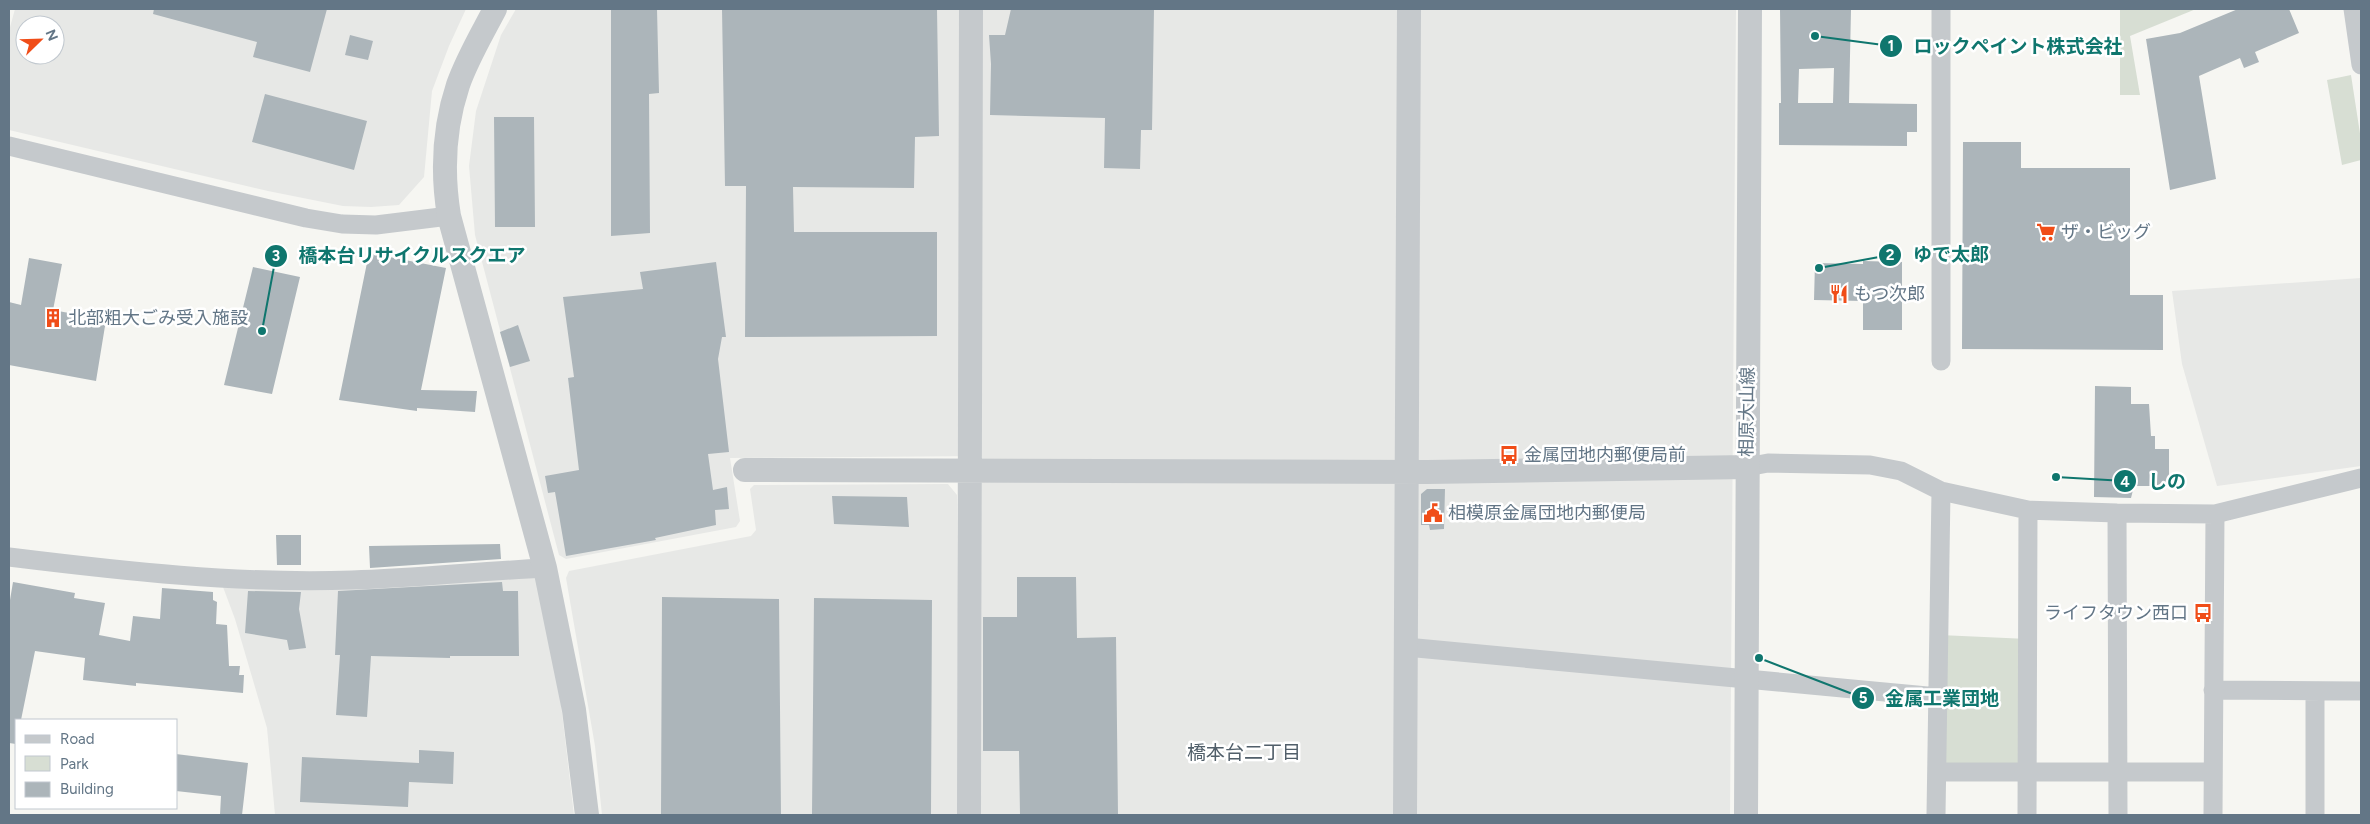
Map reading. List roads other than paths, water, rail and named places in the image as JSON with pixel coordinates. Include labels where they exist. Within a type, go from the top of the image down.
[{"type":"street","points":[[495,9],[468,60],[458,86],[450,116],[445,164],[445,190],[449,216],[545,568],[574,710],[587,815]]},
{"type":"street","points":[[969,815],[968,471],[971,9]]},
{"type":"street","points":[[1405,815],[1409,9]]},
{"type":"street","name":"相原大山線","points":[[1746,815],[1750,9]]},
{"type":"street","points":[[1941,9],[1941,360]]},
{"type":"street","points":[[2353,9],[2361,65]]},
{"type":"street","points":[[9,146],[306,218],[342,224],[376,225],[449,216]]},
{"type":"street","points":[[745,470],[1406,470],[1427,472],[1747,467],[1768,463],[1870,465],[1901,471],[1942,491],[2028,510],[2214,514],[2361,478]]},
{"type":"street","points":[[1936,815],[1942,491]]},
{"type":"street","points":[[2027,815],[2028,510]]},
{"type":"street","points":[[2117,513],[2118,815]]},
{"type":"street","points":[[2213,815],[2214,514]]},
{"type":"street","points":[[9,557],[114,570],[220,579],[351,580],[545,568]]},
{"type":"street","points":[[1406,647],[1938,697]]},
{"type":"street","points":[[2213,690],[2361,691]]},
{"type":"street","points":[[2315,691],[2315,815]]},
{"type":"street","points":[[1937,772],[2213,772]]},
{"type":"place","name":"ロックペイント株式会社","points":[[1815,36]]},
{"type":"place","name":"ザ・ビッグ","points":[[2046,232]]},
{"type":"place","name":"ゆで太郎","points":[[1819,268]]},
{"type":"place","name":"もつ次郎","points":[[1839,294]]},
{"type":"place","name":"北部粗大ごみ受入施設","points":[[53,318]]},
{"type":"place","name":"橋本台リサイクルスクエア","points":[[262,331]]},
{"type":"place","name":"金属団地内郵便局前","points":[[1509,455]]},
{"type":"place","name":"しの","points":[[2056,477]]},
{"type":"place","name":"相模原金属団地内郵便局","points":[[1433,513]]},
{"type":"place","name":"ライフタウン西口","points":[[2203,613]]},
{"type":"place","name":"金属工業団地","points":[[1759,658]]},
{"type":"district","name":"橋本台二丁目","points":[[1244,752]]}]
